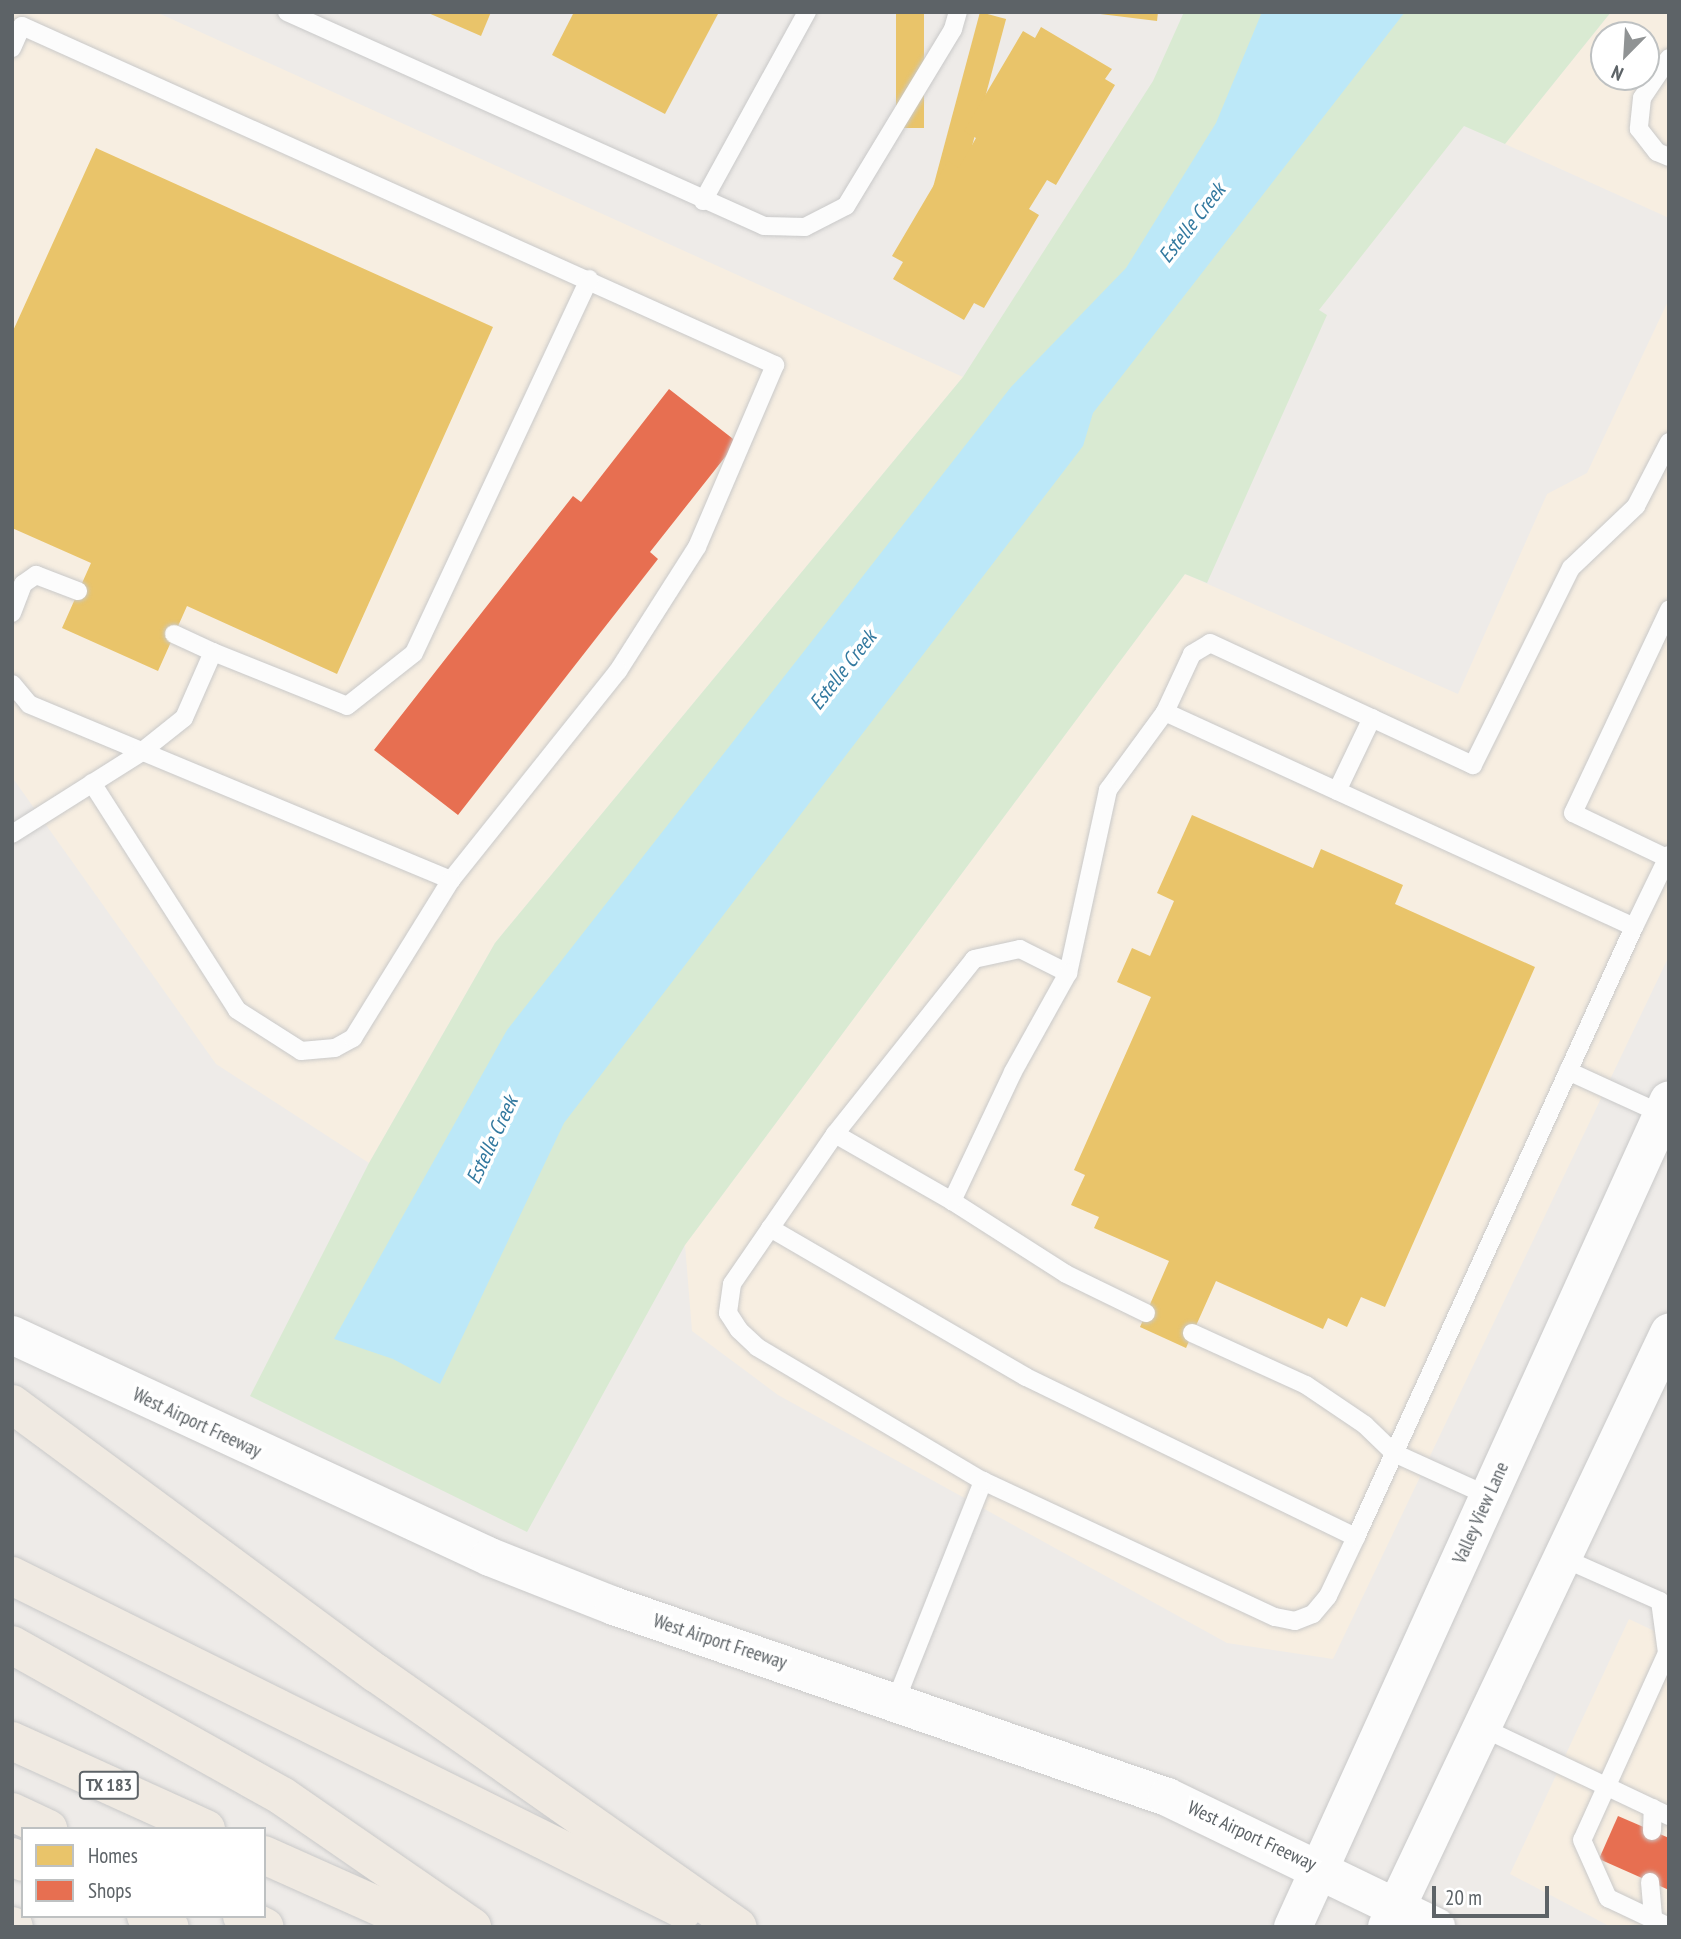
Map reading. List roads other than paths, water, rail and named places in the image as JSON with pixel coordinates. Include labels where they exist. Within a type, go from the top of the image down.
[{"type":"highway","points":[[12,1404],[376,1673],[738,1927]]},
{"type":"highway","points":[[12,1576],[720,1927]]},
{"type":"highway","points":[[12,1645],[282,1796],[472,1927]]},
{"type":"highway","name":"TX 183","points":[[12,1741],[202,1827]]},
{"type":"highway","points":[[12,1812],[44,1827]]},
{"type":"highway","points":[[266,1856],[425,1927]]},
{"type":"highway","points":[[150,1918],[170,1927]]},
{"type":"highway","points":[[246,1918],[265,1927]]},
{"type":"main road","name":"Valley View Lane","points":[[1293,1927],[1667,1110]]},
{"type":"main road","points":[[1392,1916],[1669,1333]]},
{"type":"main road","name":"West Airport Freeway","points":[[12,1335],[490,1557],[614,1606],[896,1700],[1167,1797],[1321,1868],[1392,1916],[1436,1927]]},
{"type":"lane","points":[[287,12],[704,201],[764,226],[805,228],[846,206],[953,29],[958,12]]},
{"type":"lane","points":[[704,201],[807,12]]},
{"type":"lane","points":[[12,48],[22,26],[775,365],[698,547],[618,671],[451,880],[353,1038],[335,1048],[301,1051],[237,1010],[92,783]]},
{"type":"lane","points":[[1669,58],[1642,98],[1639,129],[1657,152],[1669,157]]},
{"type":"lane","points":[[174,634],[347,706],[414,653],[589,279]]},
{"type":"lane","points":[[952,1201],[1013,1072],[1068,973],[1108,790],[1165,712],[1192,654],[1210,643],[1473,765],[1571,568],[1636,506],[1669,443]]},
{"type":"lane","points":[[12,613],[23,584],[36,575],[78,592]]},
{"type":"lane","points":[[1068,973],[1020,949],[974,959],[835,1134],[732,1284],[728,1313],[739,1331],[757,1347],[983,1481],[1275,1617],[1295,1621],[1312,1614],[1328,1596],[1668,856],[1573,813],[1669,610]]},
{"type":"lane","points":[[12,834],[140,753],[184,718],[213,652]]},
{"type":"lane","points":[[12,684],[29,704],[140,753],[306,816],[451,880]]},
{"type":"lane","points":[[1165,712],[1634,927]]},
{"type":"lane","points":[[1337,791],[1372,718]]},
{"type":"lane","points":[[1568,1071],[1667,1110]]},
{"type":"lane","points":[[835,1134],[952,1201],[1066,1274],[1146,1313]]},
{"type":"lane","points":[[770,1228],[1026,1377],[1356,1537]]},
{"type":"lane","points":[[1192,1334],[1306,1385],[1364,1425],[1394,1453],[1489,1496]]},
{"type":"lane","points":[[896,1700],[983,1481]]},
{"type":"lane","points":[[1563,1558],[1665,1600],[1668,1653],[1582,1840],[1608,1898],[1661,1923]]},
{"type":"lane","points":[[1483,1728],[1661,1812],[1652,1831]]},
{"type":"lane","points":[[1650,1881],[1661,1923]]},
{"type":"water","name":"Estelle Creek","points":[[1262,12],[1405,12],[1093,413],[1083,446],[564,1123],[440,1384],[393,1359],[334,1339],[507,1030],[1011,387],[1126,268],[1216,123]]}]
